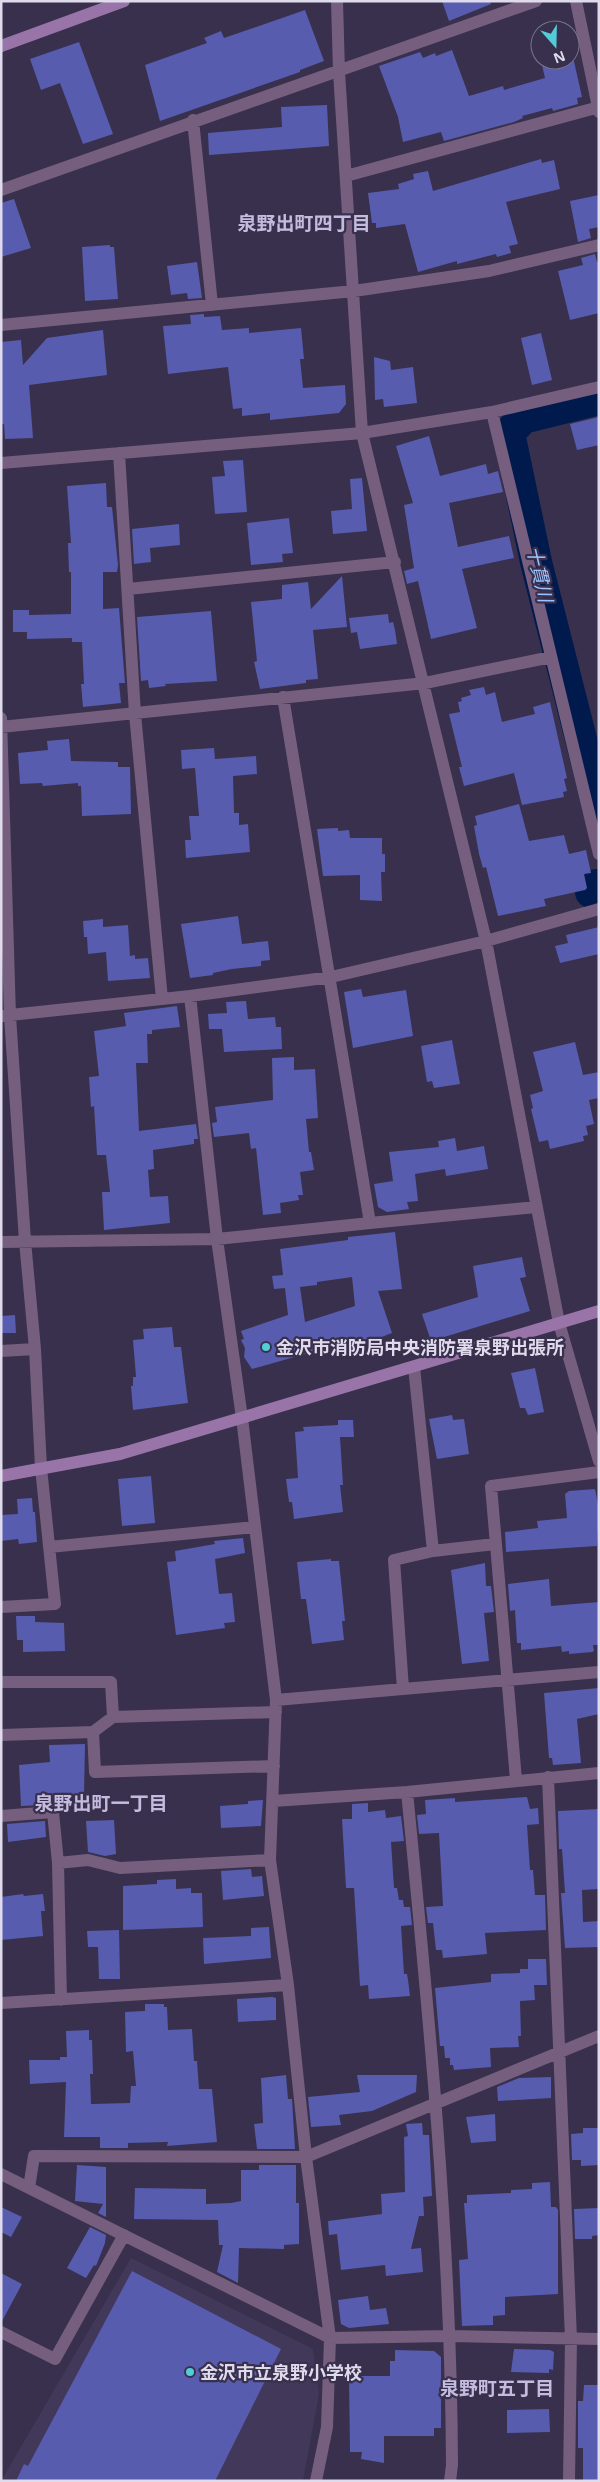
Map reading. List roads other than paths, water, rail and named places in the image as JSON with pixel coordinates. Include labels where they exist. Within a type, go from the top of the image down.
[{"type":"street","points":[[1,46],[124,1]]},
{"type":"street","points":[[337,1],[339,72],[362,433],[425,684],[486,941],[559,1323],[599,1461]]},
{"type":"street","points":[[1,190],[194,120],[339,72],[536,1]]},
{"type":"street","points":[[346,176],[598,108],[576,1]]},
{"type":"street","points":[[194,120],[212,304]]},
{"type":"street","points":[[1,325],[354,291],[489,271],[599,245]]},
{"type":"street","points":[[1,463],[362,433],[492,412],[599,387]]},
{"type":"street","points":[[492,412],[599,854]]},
{"type":"street","points":[[119,454],[135,714],[162,999]]},
{"type":"street","points":[[128,589],[395,562]]},
{"type":"street","points":[[1,727],[425,684],[551,657]]},
{"type":"street","points":[[283,698],[331,977],[370,1223]]},
{"type":"street","points":[[1,718],[6,1016],[35,1349],[41,1468],[55,1604],[1,1607]]},
{"type":"street","points":[[6,1016],[190,996],[331,977],[486,941],[599,909]]},
{"type":"street","points":[[190,996],[217,1238],[242,1418],[276,1706],[274,1801],[270,1860],[288,1985],[306,2157],[330,2338],[326,2427],[316,2481]]},
{"type":"street","points":[[1,1242],[217,1238],[536,1207]]},
{"type":"street","points":[[1,1476],[120,1454],[599,1311]]},
{"type":"street","points":[[1,1351],[35,1349]]},
{"type":"street","points":[[414,1367],[433,1551]]},
{"type":"street","points":[[516,1780],[491,1486],[599,1472]]},
{"type":"street","points":[[49,1547],[255,1527]]},
{"type":"street","points":[[403,1689],[394,1560],[433,1551],[496,1544]]},
{"type":"street","points":[[1,1735],[93,1732],[113,1717],[276,1706],[403,1689],[599,1672]]},
{"type":"street","points":[[1,1682],[111,1682],[113,1717]]},
{"type":"street","points":[[93,1732],[95,1772],[274,1766]]},
{"type":"street","points":[[274,1801],[407,1792],[599,1773]]},
{"type":"street","points":[[548,1777],[571,2339],[569,2481]]},
{"type":"street","points":[[407,1792],[436,2102],[450,2336],[452,2465],[450,2481]]},
{"type":"street","points":[[1,1816],[53,1812],[58,1863],[61,2000]]},
{"type":"street","points":[[58,1863],[88,1860],[120,1868],[270,1860]]},
{"type":"street","points":[[1,2003],[288,1985]]},
{"type":"street","points":[[29,2188],[34,2156],[306,2157],[599,2036]]},
{"type":"street","points":[[1,2174],[330,2338],[450,2336],[599,2339]]},
{"type":"street","points":[[1,2332],[55,2359],[124,2235]]},
{"type":"waterway","name":"十貫川","points":[[599,399],[523,418],[509,433],[536,562],[599,810]]},
{"type":"waterway","name":"十貫川","points":[[591,892],[597,885]]},
{"type":"place","name":"金沢市消防局中央消防署泉野出張所","points":[[266,1347]]},
{"type":"place","name":"金沢市立泉野小学校","points":[[190,2372]]},
{"type":"district","name":"泉野出町四丁目","points":[[304,223]]},
{"type":"district","name":"泉野出町一丁目","points":[[101,1803]]},
{"type":"district","name":"泉野町五丁目","points":[[497,2388]]}]
